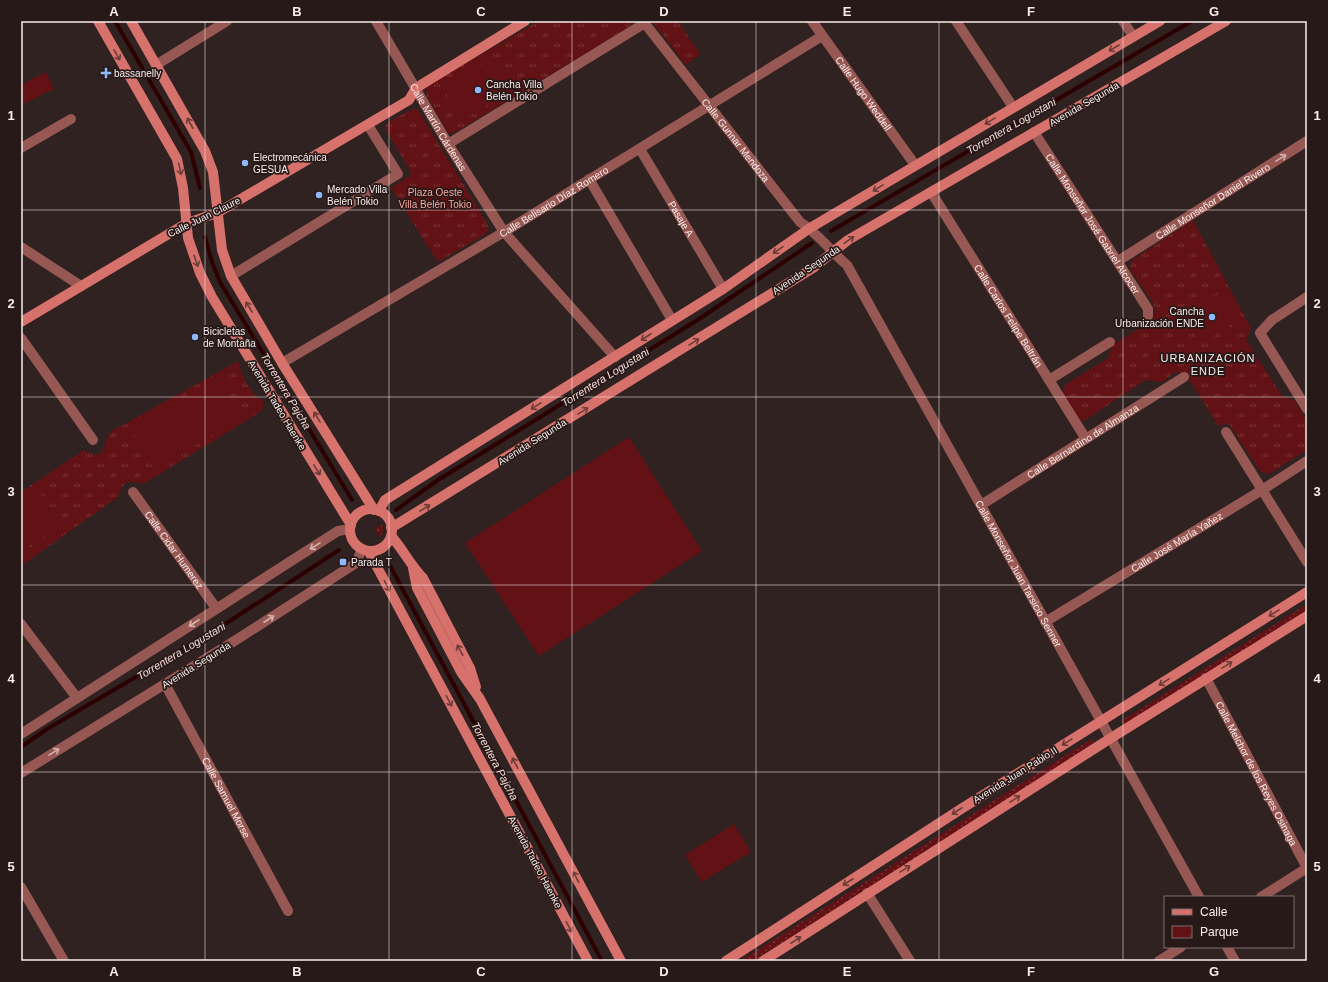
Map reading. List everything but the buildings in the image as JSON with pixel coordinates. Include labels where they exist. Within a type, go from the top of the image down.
[{"type":"main road","name":"Avenida Tadeo Haenke","points":[[98,21],[177,160],[183,188],[188,238],[195,259],[212,297],[350,527]]},
{"type":"main road","points":[[131,21],[206,151],[213,172],[222,250],[231,276],[282,363],[377,511],[388,518],[391,532],[404,550],[413,568],[423,578],[470,668],[480,699],[622,961]]},
{"type":"main road","name":"Calle Juan Claure","points":[[21,322],[186,223],[217,213],[368,125],[409,100],[416,88],[525,21]]},
{"type":"main road","points":[[377,511],[385,500],[723,289],[810,228],[1160,21]]},
{"type":"main road","name":"Avenida Segunda","points":[[391,532],[737,316],[833,254],[848,240],[1226,21]]},
{"type":"main road","points":[[377,511],[364,510],[359,513],[350,527],[353,541],[365,551],[381,548],[389,541],[391,532]]},
{"type":"main road","name":"Avenida Tadeo Haenke","points":[[365,551],[588,961]]},
{"type":"main road","name":"Avenida Juan Pablo II","points":[[726,961],[1100,721],[1307,592]]},
{"type":"main road","name":"Avenida Juan Pablo II","points":[[763,961],[1111,738],[1307,616]]},
{"type":"street","points":[[156,65],[227,21]]},
{"type":"street","name":"Calle Martín Cárdenas","points":[[376,21],[448,144],[504,232],[615,357]]},
{"type":"street","name":"Calle Hugo Weddell","points":[[812,21],[916,165]]},
{"type":"street","points":[[956,21],[1013,107]]},
{"type":"street","points":[[1123,21],[1133,36]]},
{"type":"street","points":[[448,144],[644,22]]},
{"type":"street","name":"Calle Gunnar Mendoza","points":[[644,22],[800,222],[810,228],[833,254]]},
{"type":"street","name":"Calle Belisario Díaz Romero","points":[[282,363],[504,232],[822,36]]},
{"type":"street","points":[[21,148],[71,119]]},
{"type":"street","points":[[231,276],[398,174],[368,125]]},
{"type":"street","name":"Calle Monseñor José Gabriel Alcocer","points":[[1034,132],[1148,309],[1148,316]]},
{"type":"street","name":"Calle Monseñor Daniel Rivero","points":[[1118,261],[1307,141]]},
{"type":"street","name":"Pasaje A","points":[[640,149],[723,289]]},
{"type":"street","points":[[589,179],[672,320]]},
{"type":"street","name":"Calle Carlos Felipe Beltrán","points":[[931,192],[1086,439]]},
{"type":"street","points":[[21,247],[81,286]]},
{"type":"street","name":"Calle Monseñor Juan Tarsicio Senner","points":[[833,254],[847,265],[1198,896]]},
{"type":"street","points":[[1307,297],[1272,320],[1260,333],[1307,409]]},
{"type":"street","points":[[21,338],[93,440]]},
{"type":"street","points":[[1049,380],[1110,342]]},
{"type":"street","name":"Calle Bernardino de Almanza","points":[[981,504],[1184,377]]},
{"type":"street","points":[[1226,432],[1307,562]]},
{"type":"street","name":"Calle José María Yañez","points":[[1045,622],[1307,461]]},
{"type":"street","name":"Calle Cidar Humerez","points":[[133,492],[216,608]]},
{"type":"street","points":[[21,734],[338,531],[350,527]]},
{"type":"street","name":"Avenida Segunda","points":[[21,773],[356,563],[365,551]]},
{"type":"street","points":[[21,624],[77,698]]},
{"type":"street","name":"Calle Melchor de los Reyes Osinaga","points":[[1206,678],[1307,868]]},
{"type":"street","name":"Calle Samuel Morse","points":[[165,684],[288,911]]},
{"type":"street","points":[[1263,896],[1307,868]]},
{"type":"street","points":[[21,887],[64,961]]},
{"type":"street","points":[[867,893],[910,961]]},
{"type":"street","points":[[1159,961],[1179,948]]},
{"type":"street","points":[[1228,948],[1235,961]]},
{"type":"green space","points":[[539,21],[633,21],[629,27],[454,133],[448,133],[427,96],[426,90],[428,85]]},
{"type":"green space","points":[[652,21],[678,21],[700,54],[686,65]]},
{"type":"green space","name":"Cancha Villa Belén Tokio","points":[[493,59],[512,91],[463,120],[444,88]]},
{"type":"green space","points":[[46,72],[54,89],[21,105],[21,85]]},
{"type":"green space","name":"Plaza Oeste Villa Belén Tokio","points":[[412,109],[418,110],[488,225],[488,231],[484,235],[438,262],[391,188],[412,174],[385,128],[387,123]]},
{"type":"green space","points":[[1193,220],[1251,328],[1246,340],[1282,396],[1294,400],[1307,421],[1307,450],[1269,474],[1261,472],[1228,423],[1218,426],[1186,374],[1183,372],[1174,373],[1163,382],[1145,380],[1084,421],[1079,419],[1062,393],[1065,385],[1108,358],[1113,345],[1153,319],[1155,311],[1152,301],[1130,269],[1131,261]]},
{"type":"green space","name":"Cancha Urbanización ENDE","points":[[1225,290],[1242,318],[1200,344],[1183,316]]},
{"type":"green space","points":[[238,361],[244,380],[255,396],[263,401],[263,408],[260,412],[145,483],[126,483],[123,485],[118,497],[21,566],[21,492],[84,450],[91,454],[97,455],[103,450],[112,431]]},
{"type":"green space","points":[[218,376],[243,416],[155,470],[131,429]]},
{"type":"green space","points":[[629,437],[702,551],[539,656],[465,543]]},
{"type":"green space","points":[[40,493],[62,522],[21,552],[21,507]]},
{"type":"green space","points":[[382,524],[383,531],[380,538],[375,528]]},
{"type":"green space","points":[[1307,604],[1307,610],[1125,727],[1121,721]]},
{"type":"green space","points":[[1091,739],[1095,745],[754,961],[740,961]]},
{"type":"green space","points":[[734,824],[751,852],[702,882],[685,855]]},
{"type":"waterway","name":"Torrentera Pajcha","points":[[115,21],[191,152],[200,188]]},
{"type":"waterway","name":"Torrentera Logustani","points":[[831,231],[1192,21]]},
{"type":"waterway","name":"Torrentera Pajcha","points":[[205,237],[212,262],[220,282],[352,500]]},
{"type":"waterway","name":"Torrentera Logustani","points":[[396,510],[438,480],[696,321],[812,243]]},
{"type":"waterway","name":"Torrentera Logustani","points":[[21,747],[47,729],[216,630],[339,550]]},
{"type":"waterway","name":"Torrentera Pajcha","points":[[388,562],[602,961]]},
{"type":"place","name":"bassanelly","points":[[106,73]]},
{"type":"place","name":"Cancha Villa Belén Tokio","points":[[478,90]]},
{"type":"place","name":"Electromecánica GESUA","points":[[245,163]]},
{"type":"place","name":"Mercado Villa Belén Tokio","points":[[319,195]]},
{"type":"place","name":"Cancha Urbanización ENDE","points":[[1212,317]]},
{"type":"place","name":"Bicicletas de Montaña","points":[[195,337]]},
{"type":"place","name":"Parada T","points":[[343,562]]},
{"type":"district","name":"URBANIZACIÓN ENDE","points":[[1208,364]]}]
